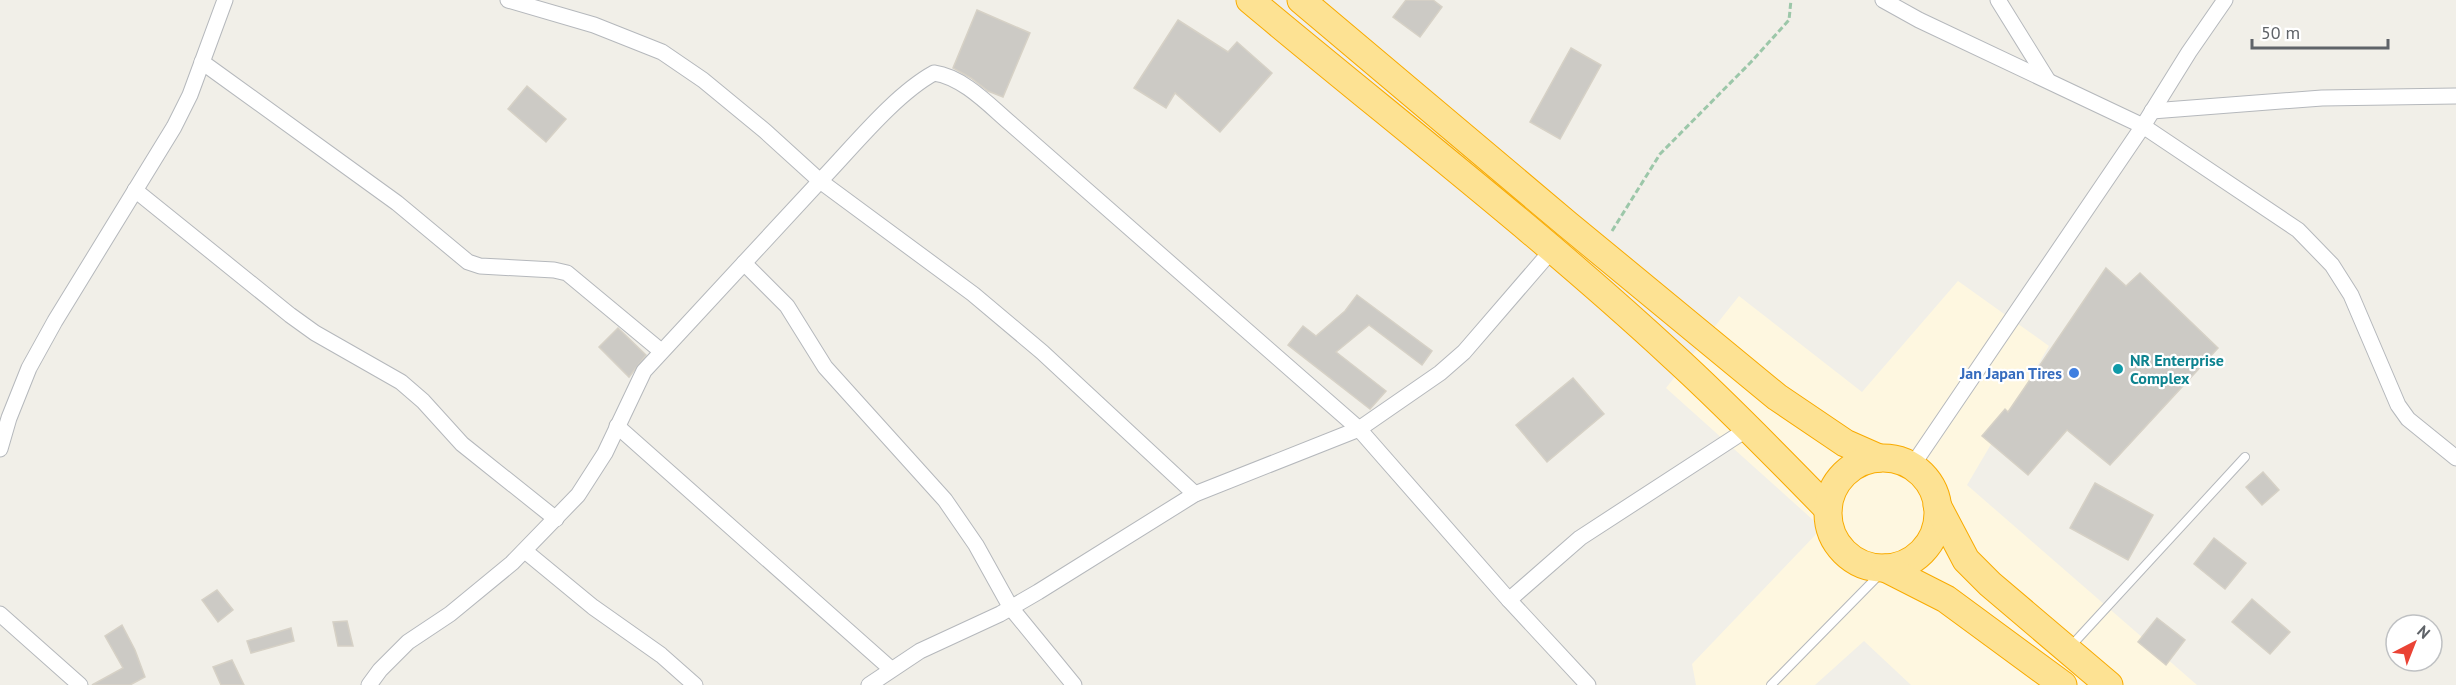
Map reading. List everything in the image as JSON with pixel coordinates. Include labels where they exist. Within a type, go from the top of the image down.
[{"type":"highway","points":[[1250,0],[1552,250],[1673,356],[1749,428],[1828,509]]},
{"type":"highway","points":[[1301,0],[1778,397],[1845,443],[1879,458]]},
{"type":"highway","points":[[2063,685],[1946,599],[1885,568],[1863,564],[1843,551],[1831,532],[1828,509],[1833,489],[1848,470],[1857,464],[1879,458],[1891,458],[1912,466],[1931,487],[1966,560],[1990,584],[2109,685]]},
{"type":"highway","points":[[1885,568],[1907,563],[1925,549],[1936,528],[1938,505]]},
{"type":"street","points":[[0,449],[4,418],[29,368],[55,321],[174,127],[190,95],[225,0]]},
{"type":"street","points":[[508,0],[594,25],[662,52],[712,87],[820,181],[973,294],[1034,345],[1195,494]]},
{"type":"street","points":[[1883,0],[1956,38],[2048,79],[2143,126],[2298,230],[2332,265],[2351,295],[2398,405],[2416,426],[2456,458]]},
{"type":"street","points":[[1998,0],[2048,79]]},
{"type":"street","points":[[1912,466],[2143,126],[2225,0]]},
{"type":"street","points":[[202,62],[398,202],[468,262],[480,266],[554,270],[567,273],[661,351]]},
{"type":"street","points":[[369,685],[380,669],[408,642],[450,614],[525,551],[556,519],[578,495],[605,453],[644,371],[661,351],[820,181],[906,94],[925,78],[934,74],[942,74],[975,94],[1011,123],[1359,429],[1509,600],[1588,685]]},
{"type":"street","points":[[2152,111],[2322,98],[2456,96]]},
{"type":"street","points":[[135,190],[290,315],[315,333],[401,382],[423,401],[462,444],[556,519]]},
{"type":"street","points":[[870,685],[920,651],[1011,608],[1195,494],[1359,429],[1440,373],[1464,352],[1552,250]]},
{"type":"street","points":[[744,263],[787,306],[825,367],[945,500],[976,545],[1011,608],[1074,685]]},
{"type":"street","points":[[617,426],[891,669]]},
{"type":"street","points":[[1509,600],[1580,538],[1749,428]]},
{"type":"street","points":[[525,551],[593,607],[661,655],[695,685]]},
{"type":"street","points":[[0,614],[80,685]]},
{"type":"lane","points":[[2067,649],[2245,457]]},
{"type":"lane","points":[[1770,685],[1885,568]]},
{"type":"path","points":[[1600,250],[1660,154],[1789,20],[1791,0]]},
{"type":"shaded area","points":[[1958,281],[2049,346],[1967,485],[2197,685],[1911,685],[1864,641],[1815,685],[1696,685],[1692,664],[1822,528],[1666,388],[1739,296],[1862,392]]},
{"type":"building","points":[[1406,0],[1433,0],[1442,7],[1420,37],[1393,17]]},
{"type":"building","points":[[977,10],[1030,33],[1003,97],[988,91],[953,68]]},
{"type":"building","points":[[1178,20],[1228,52],[1237,42],[1272,73],[1220,132],[1175,93],[1166,108],[1134,88]]},
{"type":"building","points":[[1571,48],[1601,65],[1560,139],[1530,122]]},
{"type":"building","points":[[527,86],[566,119],[546,142],[508,109]]},
{"type":"building","name":"NR Enterprise Complex","points":[[2106,268],[2126,286],[2140,273],[2218,348],[2110,465],[2067,430],[2028,475],[1982,436],[2005,409],[2008,412]]},
{"type":"building","points":[[1357,295],[1432,351],[1422,365],[1369,325],[1336,352],[1386,391],[1370,409],[1288,345],[1303,326],[1316,336],[1345,311]]},
{"type":"building","points":[[618,328],[646,355],[629,377],[599,347]]},
{"type":"building","points":[[1573,378],[1604,414],[1547,462],[1516,425]]},
{"type":"building","points":[[2263,472],[2279,490],[2262,505],[2246,487]]},
{"type":"building","points":[[2095,483],[2153,515],[2128,560],[2070,528]]},
{"type":"building","points":[[2214,538],[2246,563],[2225,589],[2194,564]]},
{"type":"building","points":[[217,590],[233,610],[218,622],[202,600]]},
{"type":"building","points":[[2252,599],[2290,632],[2270,654],[2232,622]]},
{"type":"building","points":[[2157,618],[2185,640],[2166,665],[2138,642]]},
{"type":"building","points":[[347,621],[353,646],[338,646],[333,622]]},
{"type":"building","points":[[122,625],[145,677],[130,685],[92,685],[123,668],[105,636]]},
{"type":"building","points":[[291,628],[294,641],[251,653],[247,641]]},
{"type":"building","points":[[232,660],[244,685],[221,685],[213,667]]},
{"type":"place","name":"NR Enterprise Complex","points":[[2118,369]]},
{"type":"place","name":"Jan Japan Tires","points":[[2074,373]]}]
